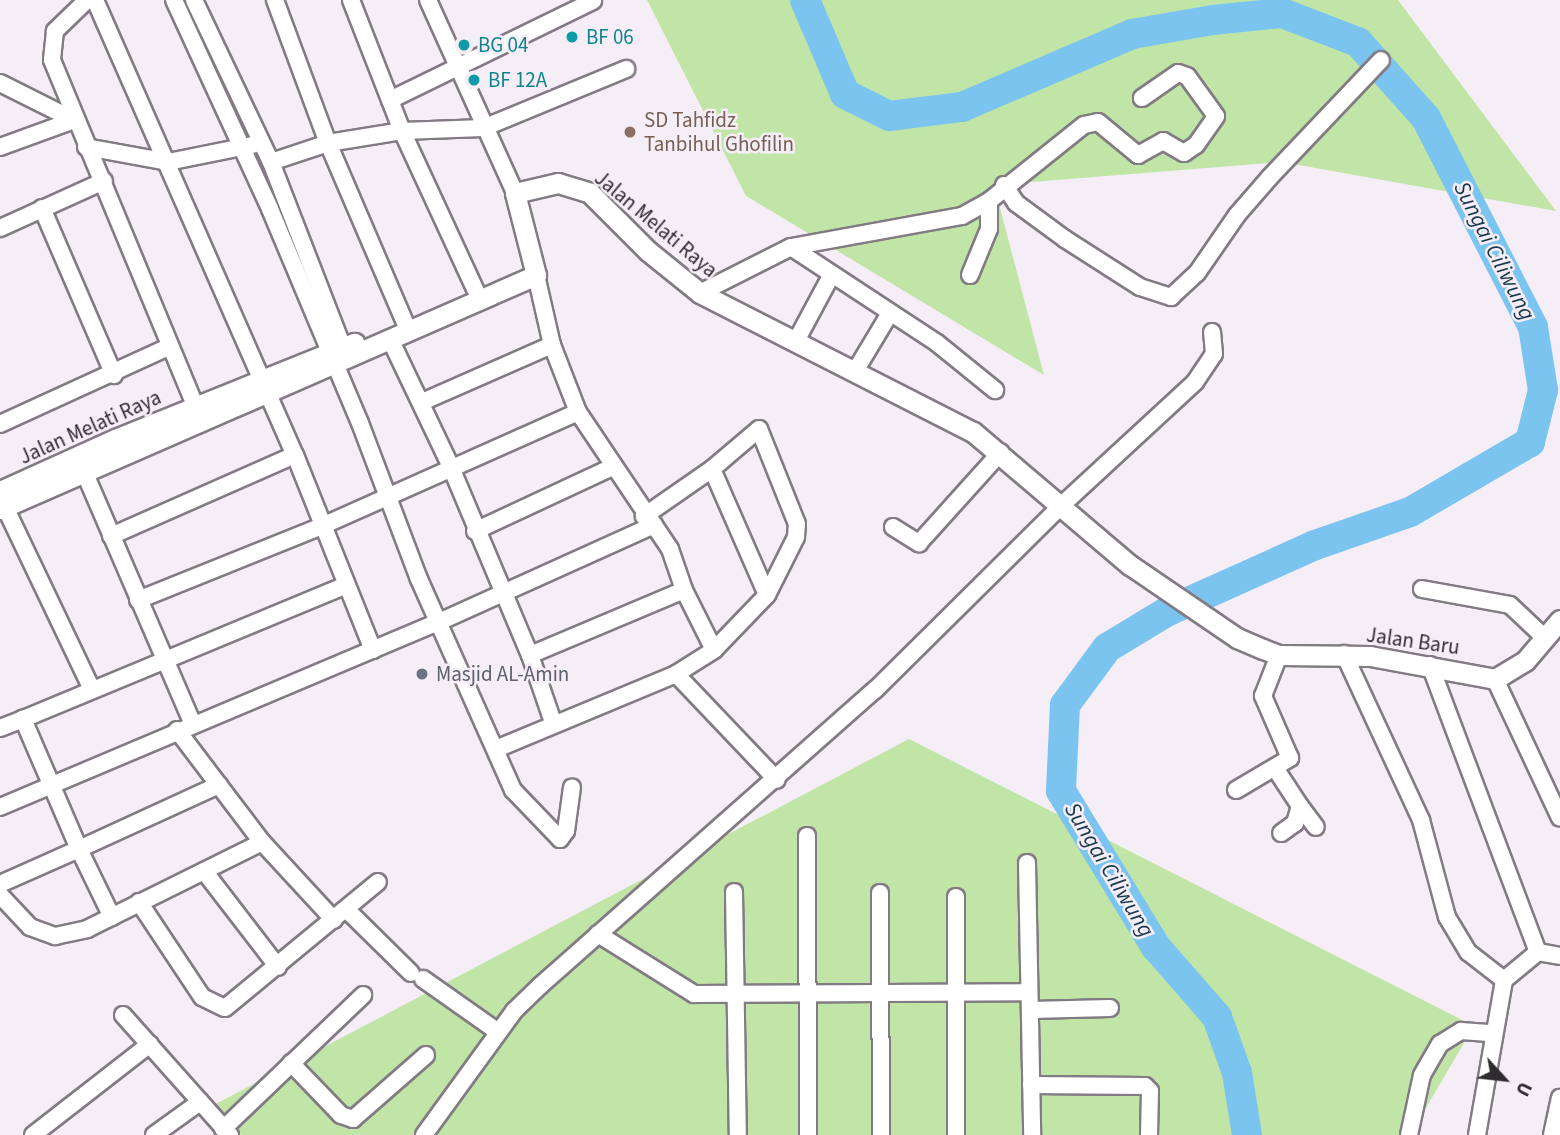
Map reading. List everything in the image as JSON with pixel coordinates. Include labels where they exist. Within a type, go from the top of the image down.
[{"type":"street","points":[[87,0],[62,20],[52,42],[52,60],[74,120],[104,181],[195,406]]},
{"type":"street","points":[[95,0],[295,455],[373,650]]},
{"type":"street","points":[[174,0],[338,356]]},
{"type":"street","points":[[194,0],[271,162],[388,495],[439,622],[513,790],[560,839],[566,831],[572,788]]},
{"type":"street","points":[[275,0],[328,143],[405,323]]},
{"type":"street","points":[[351,0],[402,131],[476,291]]},
{"type":"street","points":[[390,100],[456,71],[593,1]]},
{"type":"street","points":[[433,2],[456,71],[515,193],[552,345],[578,412],[612,467],[670,549],[684,590],[714,650]]},
{"type":"street","points":[[1004,186],[1016,203],[1065,239],[1140,287],[1171,297],[1197,273],[1245,205],[1381,60]]},
{"type":"street","points":[[271,162],[328,143],[402,131],[482,128],[626,69]]},
{"type":"street","points":[[700,293],[791,247],[962,216],[989,201],[1004,186],[1084,125],[1098,122],[1138,155],[1163,141],[1184,153],[1196,145],[1216,116],[1187,76],[1178,73],[1142,98]]},
{"type":"street","points":[[0,83],[74,120]]},
{"type":"street","points":[[0,147],[74,120]]},
{"type":"street","points":[[86,147],[168,162],[261,142]]},
{"type":"street","points":[[0,228],[104,181]]},
{"type":"street","name":"Jalan Melati Raya","points":[[515,193],[558,183],[590,193],[648,251],[700,293],[973,432],[1063,504],[1130,565],[1237,638]]},
{"type":"street","points":[[970,275],[989,229],[989,201]]},
{"type":"street","points":[[42,208],[114,375]]},
{"type":"street","points":[[791,247],[831,276],[937,343],[995,390]]},
{"type":"street","name":"Jalan Melati Raya","points":[[338,356],[476,291],[534,270]]},
{"type":"street","name":"Jalan Melati Raya","points":[[1,497],[263,386],[338,356],[390,339],[534,270]]},
{"type":"street","points":[[795,343],[831,276]]},
{"type":"street","points":[[854,373],[890,313]]},
{"type":"street","points":[[424,1135],[498,1032],[541,985],[777,780],[1063,504],[1195,382],[1214,354],[1212,332]]},
{"type":"street","points":[[390,339],[450,466],[500,593],[530,655],[553,722]]},
{"type":"street","points":[[422,402],[552,345]]},
{"type":"street","points":[[0,424],[114,375],[170,346]]},
{"type":"street","name":"Jalan Melati Raya","points":[[81,463],[195,406],[263,386]]},
{"type":"street","points":[[138,600],[322,526],[450,466],[578,412]]},
{"type":"street","points":[[0,807],[193,723],[439,622],[649,520],[760,429],[797,524],[796,537],[767,595],[714,650],[676,674],[553,722],[496,749]]},
{"type":"street","points":[[893,527],[919,543],[1001,452]]},
{"type":"street","points":[[111,536],[295,455]]},
{"type":"street","points":[[81,463],[164,661],[193,723]]},
{"type":"street","points":[[475,531],[612,467]]},
{"type":"street","points":[[712,470],[767,595]]},
{"type":"street","points":[[1,497],[92,689]]},
{"type":"street","points":[[0,728],[346,585]]},
{"type":"street","points":[[1422,589],[1510,606],[1544,637]]},
{"type":"street","points":[[530,655],[684,590]]},
{"type":"street","points":[[1560,620],[1525,661],[1495,679],[1560,818]]},
{"type":"street","name":"Jalan Baru","points":[[1237,638],[1279,655],[1344,654],[1430,665],[1495,679]]},
{"type":"street","points":[[1344,654],[1422,820],[1447,917],[1468,952],[1504,980]]},
{"type":"street","points":[[1236,790],[1275,768],[1290,755],[1263,696],[1279,655]]},
{"type":"street","points":[[1430,665],[1538,952]]},
{"type":"street","points":[[676,674],[777,780]]},
{"type":"street","points":[[23,719],[79,849],[113,917]]},
{"type":"street","points":[[177,730],[262,842],[334,920]]},
{"type":"street","points":[[1275,768],[1316,827]]},
{"type":"street","points":[[0,884],[219,785]]},
{"type":"street","points":[[1281,833],[1295,823],[1300,806]]},
{"type":"street","points":[[807,836],[808,1135]]},
{"type":"street","points":[[0,895],[41,934],[76,931],[113,917],[262,842]]},
{"type":"street","points":[[1027,863],[1026,992],[1031,1010],[1032,1135]]},
{"type":"street","points":[[204,871],[278,967]]},
{"type":"street","points":[[139,902],[202,997],[215,1006],[226,1008],[238,1001],[378,882]]},
{"type":"street","points":[[734,892],[738,1135]]},
{"type":"street","points":[[880,893],[881,1135]]},
{"type":"street","points":[[956,897],[956,1135]]},
{"type":"street","points":[[346,909],[417,976],[498,1032]]},
{"type":"street","points":[[598,934],[694,994],[737,996],[1026,992]]},
{"type":"street","points":[[1477,1135],[1492,1033],[1504,980],[1538,952],[1560,956]]},
{"type":"street","points":[[123,1016],[226,1132],[291,1063],[363,995]]},
{"type":"street","points":[[1031,1010],[1110,1008]]},
{"type":"street","points":[[1409,1135],[1422,1075],[1440,1044],[1461,1031],[1492,1033]]},
{"type":"street","points":[[33,1135],[150,1044]]},
{"type":"street","points":[[291,1063],[341,1115],[353,1119],[426,1055]]},
{"type":"street","points":[[1031,1085],[1145,1086],[1150,1091],[1149,1135]]},
{"type":"street","points":[[154,1135],[200,1102]]},
{"type":"street","points":[[1552,1135],[1559,1105]]},
{"type":"green space","points":[[647,0],[1398,0],[1556,211],[1282,162],[994,185],[1044,375],[746,196]]},
{"type":"green space","points":[[909,739],[1474,1026],[1410,1135],[241,1135],[208,1108]]},
{"type":"waterway","name":"Sungai Ciliwung","points":[[805,0],[845,94],[889,116],[962,107],[1132,34],[1213,20],[1282,13],[1358,42],[1426,118],[1533,327],[1543,390],[1530,442],[1410,512],[1315,545],[1168,611],[1107,648],[1065,705],[1061,791],[1156,947],[1217,1017],[1237,1073],[1247,1135]]},
{"type":"place","name":"BF 06","points":[[572,37]]},
{"type":"place","name":"BG 04","points":[[464,45]]},
{"type":"place","name":"BF 12A","points":[[474,80]]},
{"type":"place","name":"SD Tahfidz Tanbihul Ghofilin","points":[[630,132]]},
{"type":"place","name":"Masjid AL-Amin","points":[[422,674]]}]
